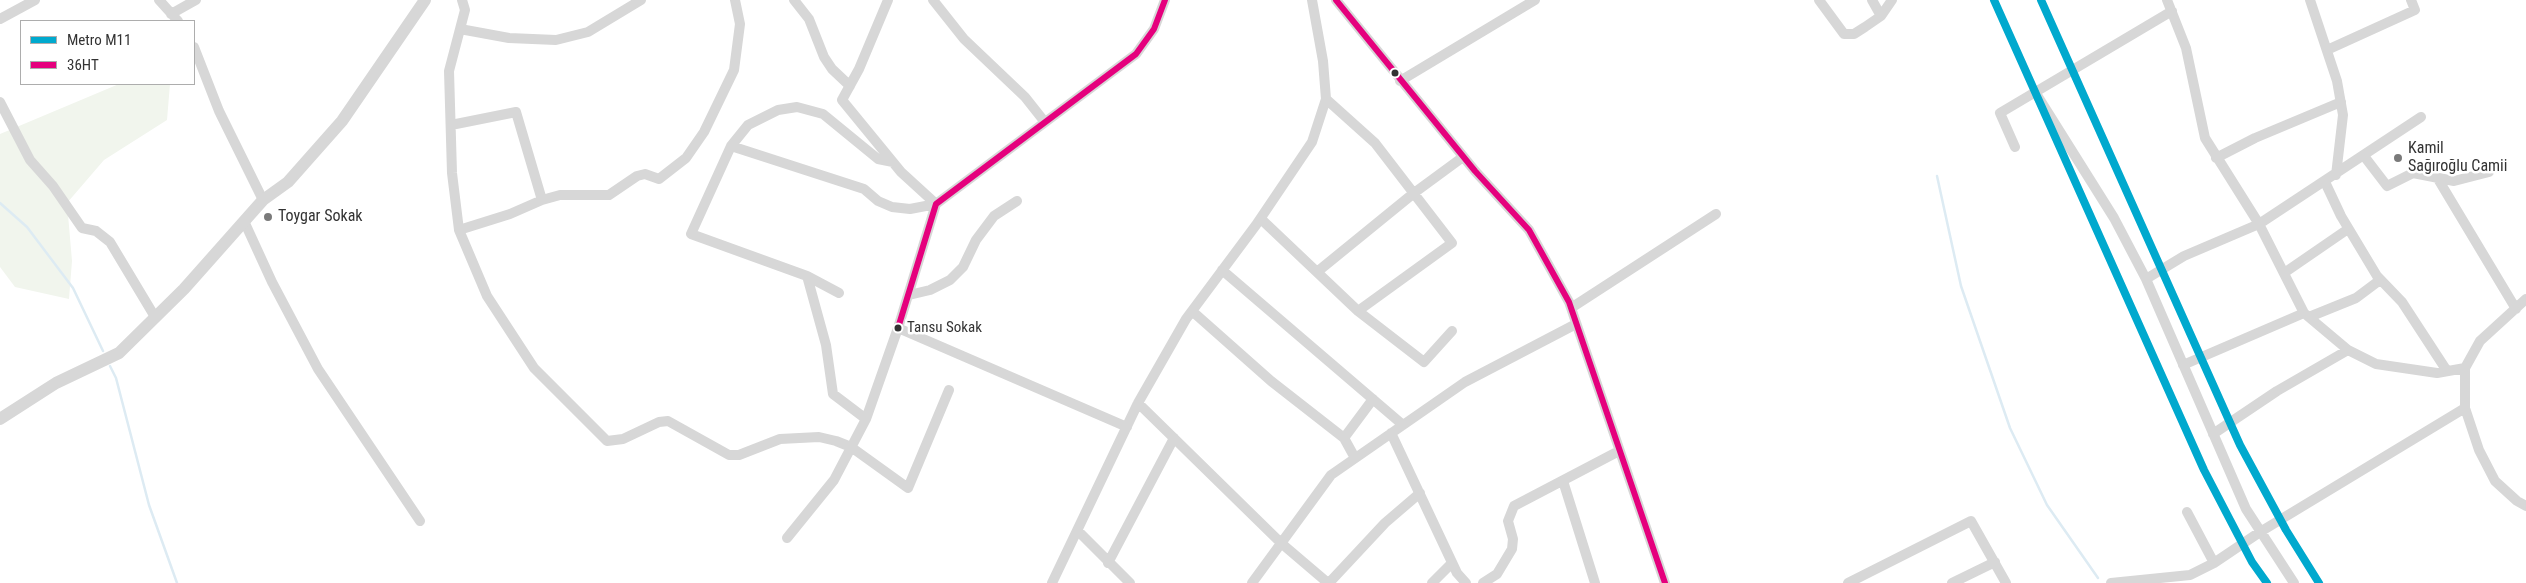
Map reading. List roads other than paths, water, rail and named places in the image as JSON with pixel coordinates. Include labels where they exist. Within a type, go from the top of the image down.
[{"type":"street","points":[[0,19],[34,0]]},
{"type":"street","points":[[159,0],[175,18],[196,0]]},
{"type":"street","points":[[0,419],[56,383],[118,353],[184,289],[263,200],[288,182],[342,121],[425,0]]},
{"type":"street","points":[[462,0],[465,10],[449,71],[452,173],[459,230],[487,296],[534,368],[607,441],[623,439],[659,422],[668,421],[730,455],[739,455],[780,439],[801,437],[836,441],[851,448],[908,488],[949,390]]},
{"type":"street","points":[[460,30],[510,38],[556,40],[588,32],[641,0]]},
{"type":"street","points":[[459,230],[510,214],[542,200],[560,195],[609,195],[637,176],[645,174],[659,179],[686,158],[704,132],[734,70],[740,24],[736,0]]},
{"type":"street","points":[[794,0],[809,19],[824,57],[832,69],[850,86]]},
{"type":"street","points":[[888,0],[842,100],[893,162],[936,204]]},
{"type":"street","points":[[933,0],[964,39],[1025,97],[1044,121]]},
{"type":"street","points":[[731,146],[864,189],[878,201],[892,207],[910,209],[936,204],[1044,121],[1136,54],[1154,29],[1165,0]]},
{"type":"street","points":[[1052,583],[1138,403],[1192,311],[1260,219],[1312,142],[1326,99],[1323,62],[1312,0]]},
{"type":"street","points":[[1336,0],[1463,157],[1529,230],[1571,308],[1665,583]]},
{"type":"street","points":[[1400,80],[1535,0]]},
{"type":"street","points":[[1819,0],[1844,34],[1854,34],[1882,16],[1892,0]]},
{"type":"street","points":[[1872,0],[1882,16]]},
{"type":"street","points":[[2167,0],[2186,48],[2205,138],[2259,224],[2306,315],[2348,350],[2376,364],[2438,373],[2465,368]]},
{"type":"street","points":[[2310,0],[2337,80],[2343,115],[2336,174]]},
{"type":"street","points":[[2327,50],[2415,10],[2411,0]]},
{"type":"street","points":[[2015,147],[2000,113],[2172,11]]},
{"type":"street","points":[[195,50],[219,111],[263,200]]},
{"type":"street","points":[[2035,92],[2114,218],[2146,279],[2246,509],[2294,583]]},
{"type":"street","points":[[1326,99],[1375,143],[1452,243],[1358,311]]},
{"type":"street","points":[[0,102],[30,160],[53,186],[82,228],[96,231],[110,242],[155,317]]},
{"type":"street","points":[[2216,158],[2255,138],[2341,102]]},
{"type":"street","points":[[839,293],[808,276],[691,234],[731,146],[748,125],[778,110],[797,107],[823,114],[878,159],[893,162]]},
{"type":"street","points":[[451,125],[516,112],[542,200]]},
{"type":"street","points":[[2146,279],[2184,256],[2259,224],[2325,182],[2421,116]]},
{"type":"street","points":[[2364,156],[2387,186],[2413,174],[2454,181],[2489,172]]},
{"type":"street","points":[[1317,272],[1414,193],[1463,157]]},
{"type":"street","points":[[2438,179],[2516,309]]},
{"type":"street","points":[[2325,182],[2348,228],[2380,280],[2402,302],[2447,371]]},
{"type":"street","points":[[909,295],[930,290],[950,280],[963,267],[976,240],[994,216],[1017,201]]},
{"type":"street","points":[[787,538],[834,480],[866,418],[909,295],[936,204]]},
{"type":"street","points":[[1571,308],[1716,214]]},
{"type":"street","points":[[1260,219],[1358,311],[1424,362],[1452,331]]},
{"type":"street","points":[[244,221],[272,282],[318,369],[420,521]]},
{"type":"street","points":[[2284,273],[2348,228]]},
{"type":"street","points":[[1222,270],[1403,425]]},
{"type":"street","points":[[808,276],[826,345],[833,394],[866,418]]},
{"type":"street","points":[[2183,365],[2306,315],[2356,298],[2380,280]]},
{"type":"street","points":[[2526,299],[2480,341],[2465,368],[2465,408],[2479,450],[2495,482],[2517,501],[2526,506]]},
{"type":"street","points":[[1192,311],[1271,381],[1344,438],[1355,458]]},
{"type":"street","points":[[1252,583],[1331,475],[1465,382],[1576,324]]},
{"type":"street","points":[[898,328],[1127,427]]},
{"type":"street","points":[[2213,434],[2277,391],[2348,350]]},
{"type":"street","points":[[1344,438],[1373,399]]},
{"type":"street","points":[[1138,403],[1281,543],[1329,583],[1385,523],[1420,493]]},
{"type":"street","points":[[2111,583],[2190,575],[2214,563],[2260,532],[2465,408]]},
{"type":"street","points":[[1391,433],[1452,563],[1466,583]]},
{"type":"street","points":[[1108,563],[1174,438]]},
{"type":"street","points":[[1483,583],[1497,574],[1512,549],[1513,539],[1508,521],[1514,506],[1620,451]]},
{"type":"street","points":[[1563,481],[1595,583]]},
{"type":"street","points":[[2187,512],[2214,563]]},
{"type":"street","points":[[1848,583],[1971,521],[2006,583]]},
{"type":"street","points":[[1078,531],[1130,583]]},
{"type":"street","points":[[1952,583],[1994,562]]},
{"type":"street","points":[[1432,583],[1452,563]]},
{"type":"waterway","points":[[1937,176],[1961,286],[2010,428],[2047,505],[2098,578]]},
{"type":"waterway","points":[[0,203],[27,227],[73,288],[103,351]]},
{"type":"waterway","points":[[110,366],[116,378],[149,505],[177,583]]},
{"type":"metro line","name":"M11","points":[[1994,0],[2204,470],[2252,562],[2267,583]]},
{"type":"metro line","name":"M11","points":[[2041,0],[2240,445],[2286,530],[2319,583]]},
{"type":"place","name":"Kamil Sağıroğlu Camii","points":[[2398,158]]},
{"type":"place","name":"Toygar Sokak","points":[[268,217]]},
{"type":"place","name":"Tansu Sokak","points":[[898,328]]}]
